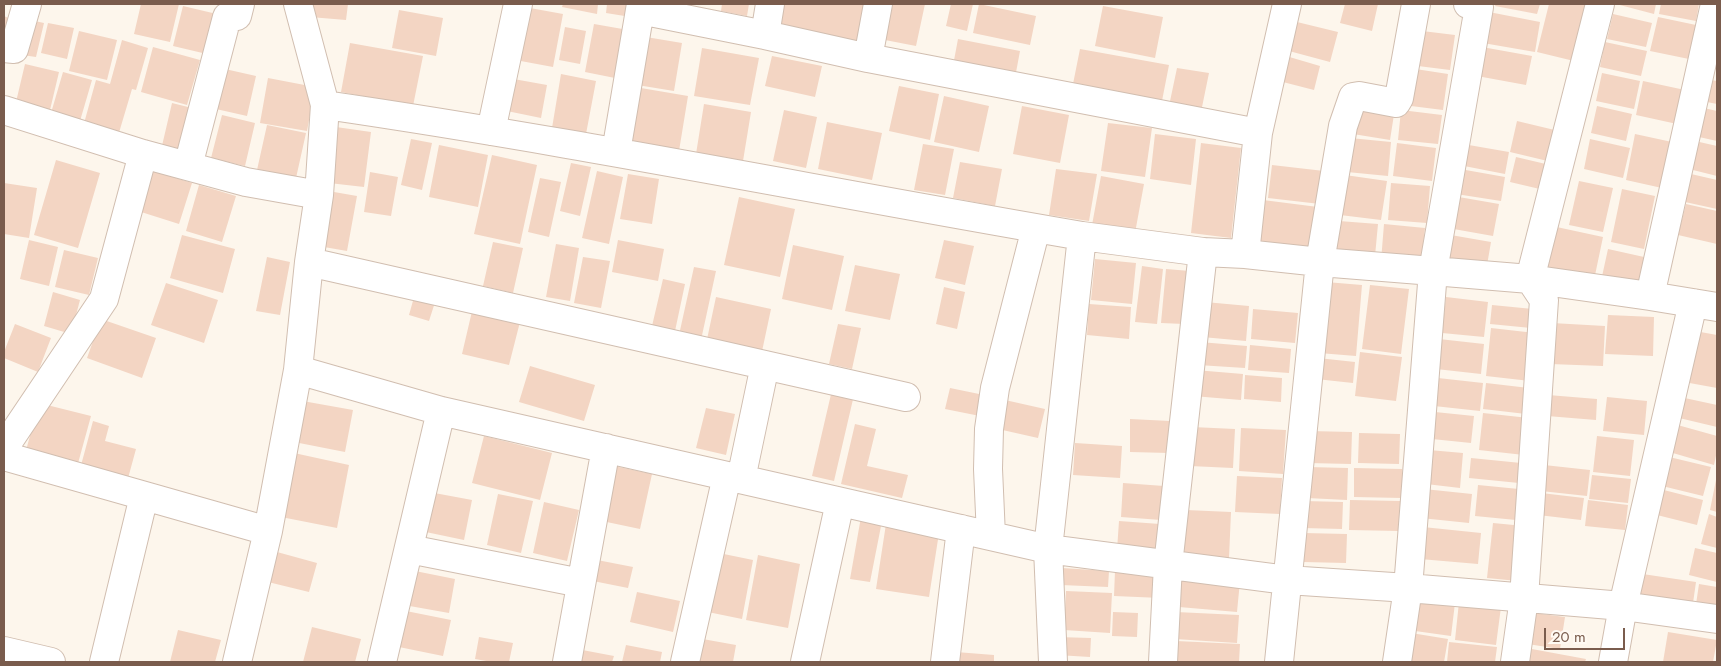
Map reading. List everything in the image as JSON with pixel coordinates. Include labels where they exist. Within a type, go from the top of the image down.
[{"type":"street","points":[[4,48],[14,49],[27,4]]},
{"type":"street","points":[[188,166],[227,17],[238,16],[240,4]]},
{"type":"street","points":[[237,662],[268,531],[298,370],[309,262],[319,195],[326,105],[298,4]]},
{"type":"street","points":[[491,131],[518,4]]},
{"type":"street","points":[[765,34],[770,4]]},
{"type":"street","points":[[868,58],[878,4]]},
{"type":"street","points":[[1244,254],[1258,133],[1287,4]]},
{"type":"street","points":[[1278,662],[1320,262],[1343,126],[1353,97],[1359,96],[1396,103],[1399,98],[1416,4]]},
{"type":"street","points":[[1397,662],[1408,588],[1433,271],[1479,7],[1468,4]]},
{"type":"street","points":[[1515,662],[1524,598],[1544,300],[1530,279],[1600,4]]},
{"type":"street","points":[[1650,296],[1715,4]]},
{"type":"street","points":[[616,152],[640,7],[868,58],[1258,133]]},
{"type":"street","points":[[326,105],[616,152],[1082,236],[1202,252],[1530,279],[1705,305],[1623,606],[1614,662]]},
{"type":"street","points":[[4,110],[143,154],[246,182],[319,195]]},
{"type":"street","points":[[4,448],[104,298],[143,154]]},
{"type":"street","points":[[991,536],[988,469],[990,421],[995,388],[1036,228]]},
{"type":"street","points":[[1053,662],[1048,549],[1082,236]]},
{"type":"street","points":[[1163,662],[1168,565],[1202,252]]},
{"type":"street","points":[[309,262],[906,397]]},
{"type":"street","points":[[685,662],[765,365]]},
{"type":"street","points":[[298,370],[441,411],[1048,549],[1288,580],[1623,606],[1717,619]]},
{"type":"street","points":[[382,662],[441,411]]},
{"type":"street","points":[[567,662],[606,448]]},
{"type":"street","points":[[4,456],[268,531]]},
{"type":"street","points":[[104,662],[144,496]]},
{"type":"street","points":[[805,662],[840,502]]},
{"type":"street","points":[[945,662],[961,530]]},
{"type":"street","points":[[409,549],[581,583]]},
{"type":"street","points":[[4,652],[51,662]]},
{"type":"building","points":[[141,4],[179,4],[170,42],[134,34]]},
{"type":"building","points":[[311,4],[348,4],[346,20],[310,17]]},
{"type":"building","points":[[563,4],[598,4],[597,14],[562,7]]},
{"type":"building","points":[[607,4],[639,4],[637,18],[606,13]]},
{"type":"building","points":[[722,4],[749,4],[747,16],[721,11]]},
{"type":"building","points":[[781,4],[875,4],[865,49],[775,30]]},
{"type":"building","points":[[893,4],[925,4],[916,46],[885,40]]},
{"type":"building","points":[[951,4],[973,4],[967,31],[946,26]]},
{"type":"building","points":[[979,4],[1036,16],[1030,45],[973,33]]},
{"type":"building","points":[[1345,4],[1378,4],[1372,31],[1340,23]]},
{"type":"building","points":[[1496,4],[1540,4],[1537,14],[1495,6]]},
{"type":"building","points":[[1549,4],[1589,4],[1578,62],[1537,52]]},
{"type":"building","points":[[1616,4],[1656,4],[1654,14]]},
{"type":"building","points":[[1661,4],[1699,4],[1696,21],[1659,14]]},
{"type":"building","points":[[183,6],[221,15],[211,55],[173,46]]},
{"type":"building","points":[[519,6],[563,14],[553,67],[510,59]]},
{"type":"building","points":[[1103,6],[1163,17],[1155,58],[1095,46]]},
{"type":"building","points":[[399,10],[443,18],[436,56],[392,48]]},
{"type":"building","points":[[1489,12],[1540,22],[1535,52],[1483,43]]},
{"type":"building","points":[[1613,14],[1652,23],[1646,47],[1607,39]]},
{"type":"building","points":[[4,16],[15,21],[4,42]]},
{"type":"building","points":[[1658,17],[1696,25],[1689,59],[1650,51]]},
{"type":"building","points":[[30,20],[44,23],[36,57],[22,55]]},
{"type":"building","points":[[1297,22],[1338,32],[1330,62],[1289,51]]},
{"type":"building","points":[[48,23],[74,28],[67,59],[41,53]]},
{"type":"building","points":[[594,24],[634,31],[625,80],[585,72]]},
{"type":"building","points":[[565,27],[586,31],[580,64],[559,60]]},
{"type":"building","points":[[1414,30],[1455,35],[1450,70],[1410,65]]},
{"type":"building","points":[[79,31],[117,40],[107,80],[69,71]]},
{"type":"building","points":[[640,36],[682,43],[674,91],[631,84]]},
{"type":"building","points":[[958,39],[1020,51],[1014,83],[952,71]]},
{"type":"building","points":[[122,40],[148,48],[136,90],[132,89],[118,136],[83,127],[96,80],[110,84]]},
{"type":"building","points":[[1605,42],[1647,51],[1641,76],[1600,67]]},
{"type":"building","points":[[350,43],[423,56],[413,106],[341,92]]},
{"type":"building","points":[[153,47],[200,60],[187,105],[141,92]]},
{"type":"building","points":[[1482,47],[1532,56],[1526,85],[1477,76]]},
{"type":"building","points":[[702,48],[759,58],[750,105],[694,96]]},
{"type":"building","points":[[1080,49],[1169,65],[1161,106],[1072,89]]},
{"type":"building","points":[[772,56],[822,66],[815,97],[765,86]]},
{"type":"building","points":[[1286,56],[1320,66],[1314,90],[1279,81]]},
{"type":"building","points":[[25,64],[59,72],[50,110],[16,102]]},
{"type":"building","points":[[1177,68],[1209,73],[1201,112],[1169,106]]},
{"type":"building","points":[[1409,68],[1448,74],[1443,110],[1403,105]]},
{"type":"building","points":[[225,69],[256,76],[247,116],[216,109]]},
{"type":"building","points":[[63,72],[92,80],[80,121],[51,113]]},
{"type":"building","points":[[1602,73],[1640,81],[1634,109],[1596,101]]},
{"type":"building","points":[[561,74],[596,81],[586,134],[552,128]]},
{"type":"building","points":[[268,78],[315,87],[307,131],[260,123]]},
{"type":"building","points":[[508,78],[547,85],[541,118],[502,110]]},
{"type":"building","points":[[1711,80],[1717,81],[1717,104],[1707,102]]},
{"type":"building","points":[[1643,81],[1685,90],[1677,124],[1636,115]]},
{"type":"building","points":[[899,86],[939,94],[930,140],[889,131]]},
{"type":"building","points":[[635,87],[688,96],[679,151],[626,142]]},
{"type":"building","points":[[944,96],[989,106],[979,152],[934,142]]},
{"type":"building","points":[[172,103],[192,108],[181,155],[161,150]]},
{"type":"building","points":[[1357,103],[1395,108],[1390,140],[1353,134]]},
{"type":"building","points":[[704,104],[751,112],[743,161],[696,154]]},
{"type":"building","points":[[1022,106],[1069,115],[1060,163],[1013,154]]},
{"type":"building","points":[[1597,106],[1632,114],[1626,141],[1591,133]]},
{"type":"building","points":[[1704,108],[1717,111],[1717,141],[1699,137]]},
{"type":"building","points":[[784,110],[817,117],[806,168],[773,161]]},
{"type":"building","points":[[1401,110],[1442,115],[1438,144],[1398,140]]},
{"type":"building","points":[[222,115],[255,123],[245,166],[211,158]]},
{"type":"building","points":[[1517,121],[1563,132],[1556,163],[1510,152]]},
{"type":"building","points":[[827,122],[882,133],[872,180],[818,169]]},
{"type":"building","points":[[1108,123],[1152,128],[1145,177],[1101,171]]},
{"type":"building","points":[[267,125],[306,133],[296,178],[257,170]]},
{"type":"building","points":[[336,127],[371,132],[364,187],[329,183]]},
{"type":"building","points":[[1155,134],[1196,139],[1191,185],[1150,179]]},
{"type":"building","points":[[1635,134],[1672,142],[1662,188],[1626,180]]},
{"type":"building","points":[[1350,138],[1391,142],[1388,176],[1347,172]]},
{"type":"building","points":[[411,139],[432,143],[422,190],[401,185]]},
{"type":"building","points":[[1590,139],[1630,148],[1623,178],[1584,169]]},
{"type":"building","points":[[1695,141],[1717,146],[1717,176],[1689,169]]},
{"type":"building","points":[[1201,143],[1241,148],[1231,238],[1191,233]]},
{"type":"building","points":[[1397,143],[1436,148],[1432,181],[1393,176]]},
{"type":"building","points":[[923,144],[954,149],[945,195],[914,190]]},
{"type":"building","points":[[1463,144],[1509,152],[1505,174],[1459,165]]},
{"type":"building","points":[[439,145],[488,155],[478,207],[429,197]]},
{"type":"building","points":[[492,155],[537,165],[520,244],[474,234]]},
{"type":"building","points":[[1516,157],[1550,165],[1544,190],[1510,182]]},
{"type":"building","points":[[56,160],[100,173],[78,248],[34,235]]},
{"type":"building","points":[[960,162],[1002,169],[995,206],[953,198]]},
{"type":"building","points":[[571,163],[591,167],[580,216],[560,211]]},
{"type":"building","points":[[1272,165],[1324,171],[1320,204],[1268,198]]},
{"type":"building","points":[[1056,169],[1097,174],[1089,221],[1049,215]]},
{"type":"building","points":[[1460,169],[1505,177],[1501,201],[1456,194]]},
{"type":"building","points":[[151,170],[192,183],[179,224],[138,211]]},
{"type":"building","points":[[597,171],[623,177],[609,244],[582,238]]},
{"type":"building","points":[[370,172],[398,177],[391,216],[364,212]]},
{"type":"building","points":[[628,174],[659,179],[652,224],[620,219]]},
{"type":"building","points":[[1691,174],[1717,180],[1717,209],[1685,202]]},
{"type":"building","points":[[1345,175],[1387,181],[1381,220],[1340,215]]},
{"type":"building","points":[[1101,176],[1144,184],[1135,233],[1092,225]]},
{"type":"building","points":[[540,178],[561,182],[549,237],[528,232]]},
{"type":"building","points":[[1579,181],[1613,188],[1603,232],[1569,225]]},
{"type":"building","points":[[4,183],[37,188],[29,238],[4,234]]},
{"type":"building","points":[[1391,183],[1430,186],[1427,223],[1388,220]]},
{"type":"building","points":[[199,185],[236,196],[222,242],[186,231]]},
{"type":"building","points":[[1622,189],[1655,196],[1644,249],[1611,242]]},
{"type":"building","points":[[334,192],[357,196],[347,251],[324,247]]},
{"type":"building","points":[[1453,196],[1499,204],[1493,236],[1448,228]]},
{"type":"building","points":[[739,197],[795,209],[780,277],[724,265]]},
{"type":"building","points":[[1263,200],[1318,207],[1313,251],[1257,245]]},
{"type":"building","points":[[1686,204],[1717,211],[1717,244],[1678,235]]},
{"type":"building","points":[[1339,221],[1378,224],[1375,256],[1336,253]]},
{"type":"building","points":[[1384,224],[1425,228],[1421,265],[1381,261]]},
{"type":"building","points":[[1552,226],[1603,237],[1594,280],[1543,269]]},
{"type":"building","points":[[1445,234],[1491,242],[1486,271],[1440,263]]},
{"type":"building","points":[[182,235],[235,249],[223,293],[170,278]]},
{"type":"building","points":[[29,240],[58,247],[49,286],[20,279]]},
{"type":"building","points":[[618,240],[664,249],[658,281],[612,272]]},
{"type":"building","points":[[944,240],[974,246],[965,285],[935,278]]},
{"type":"building","points":[[493,242],[523,248],[513,293],[483,286]]},
{"type":"building","points":[[556,244],[579,248],[570,301],[546,297]]},
{"type":"building","points":[[793,245],[844,256],[832,310],[782,299]]},
{"type":"building","points":[[1608,249],[1644,257],[1638,288],[1601,281]]},
{"type":"building","points":[[64,250],[98,258],[89,295],[55,287]]},
{"type":"building","points":[[267,257],[290,262],[280,315],[256,311]]},
{"type":"building","points":[[583,257],[610,261],[601,308],[574,303]]},
{"type":"building","points":[[1095,259],[1136,263],[1132,304],[1091,300]]},
{"type":"building","points":[[855,265],[900,274],[890,320],[845,311]]},
{"type":"building","points":[[1142,266],[1163,269],[1157,324],[1135,322]]},
{"type":"building","points":[[694,267],[716,271],[701,340],[679,335]]},
{"type":"building","points":[[1166,269],[1190,271],[1184,324],[1161,323]]},
{"type":"building","points":[[663,279],[685,284],[675,331],[652,326]]},
{"type":"building","points":[[1326,282],[1362,285],[1356,356],[1319,353]]},
{"type":"building","points":[[166,283],[218,300],[204,343],[151,325]]},
{"type":"building","points":[[1370,285],[1409,289],[1401,354],[1362,349]]},
{"type":"building","points":[[944,287],[965,292],[957,329],[936,324]]},
{"type":"building","points":[[416,290],[437,296],[429,321],[409,315]]},
{"type":"building","points":[[53,292],[80,300],[71,334],[44,326]]},
{"type":"building","points":[[716,297],[771,309],[761,356],[706,344]]},
{"type":"building","points":[[1446,297],[1488,302],[1484,337],[1442,333]]},
{"type":"building","points":[[1205,302],[1249,306],[1246,341],[1202,337]]},
{"type":"building","points":[[1089,304],[1131,307],[1129,339],[1087,335]]},
{"type":"building","points":[[1492,305],[1533,309],[1531,328],[1490,324]]},
{"type":"building","points":[[473,307],[521,318],[509,365],[462,354]]},
{"type":"building","points":[[1253,309],[1298,313],[1295,343],[1251,339]]},
{"type":"building","points":[[1608,315],[1654,317],[1653,356],[1605,354]]},
{"type":"building","points":[[101,319],[156,338],[142,378],[87,358]]},
{"type":"building","points":[[1552,323],[1605,326],[1603,366],[1550,364]]},
{"type":"building","points":[[15,324],[51,338],[38,372],[4,358],[4,352]]},
{"type":"building","points":[[838,324],[861,328],[852,369],[829,364]]},
{"type":"building","points":[[1491,328],[1535,333],[1530,381],[1486,376]]},
{"type":"building","points":[[1695,331],[1717,335],[1717,388],[1684,382]]},
{"type":"building","points":[[1439,339],[1484,344],[1481,374],[1436,369]]},
{"type":"building","points":[[1200,342],[1247,346],[1245,368],[1198,365]]},
{"type":"building","points":[[1250,345],[1291,349],[1289,373],[1248,370]]},
{"type":"building","points":[[1360,352],[1402,357],[1396,401],[1355,396]]},
{"type":"building","points":[[1318,358],[1355,362],[1353,383],[1316,379]]},
{"type":"building","points":[[530,366],[595,385],[584,421],[519,402]]},
{"type":"building","points":[[1195,370],[1243,374],[1241,400],[1193,396]]},
{"type":"building","points":[[1245,375],[1282,378],[1281,402],[1244,399]]},
{"type":"building","points":[[1438,378],[1483,383],[1480,411],[1434,406]]},
{"type":"building","points":[[1486,383],[1529,388],[1526,414],[1483,409]]},
{"type":"building","points":[[950,388],[984,395],[980,416],[945,409]]},
{"type":"building","points":[[832,390],[854,395],[834,481],[812,476]]},
{"type":"building","points":[[1548,395],[1597,399],[1596,420],[1547,416]]},
{"type":"building","points":[[1607,397],[1647,401],[1644,435],[1603,431]]},
{"type":"building","points":[[1680,397],[1717,405],[1717,427],[1675,417]]},
{"type":"building","points":[[297,400],[353,410],[345,452],[289,441]]},
{"type":"building","points":[[1005,400],[1045,409],[1038,438],[998,429]]},
{"type":"building","points":[[39,403],[91,416],[77,467],[25,454]]},
{"type":"building","points":[[706,408],[735,414],[726,455],[696,448]]},
{"type":"building","points":[[1435,412],[1474,416],[1471,443],[1432,439]]},
{"type":"building","points":[[1483,413],[1529,418],[1524,455],[1479,450]]},
{"type":"building","points":[[1130,419],[1170,421],[1169,453],[1130,452]]},
{"type":"building","points":[[93,421],[109,426],[105,441],[136,449],[127,482],[80,469]]},
{"type":"building","points":[[855,424],[876,429],[867,466],[908,475],[902,498],[841,484]]},
{"type":"building","points":[[1674,424],[1717,436],[1717,451],[1714,465],[1666,451]]},
{"type":"building","points":[[1192,427],[1235,429],[1233,468],[1190,466]]},
{"type":"building","points":[[1241,428],[1286,430],[1283,474],[1239,471]]},
{"type":"building","points":[[1309,431],[1352,432],[1351,464],[1308,463]]},
{"type":"building","points":[[1359,433],[1400,434],[1399,464],[1358,463]]},
{"type":"building","points":[[484,436],[552,453],[540,500],[472,483]]},
{"type":"building","points":[[1597,436],[1634,440],[1630,476],[1593,472]]},
{"type":"building","points":[[1075,443],[1122,446],[1120,478],[1073,475]]},
{"type":"building","points":[[1429,450],[1463,453],[1460,488],[1426,484]]},
{"type":"building","points":[[294,453],[349,465],[337,528],[281,517]]},
{"type":"building","points":[[1665,456],[1711,467],[1703,496],[1658,485]]},
{"type":"building","points":[[1471,458],[1521,463],[1519,483],[1469,478]]},
{"type":"building","points":[[1544,465],[1590,470],[1587,496],[1541,491]]},
{"type":"building","points":[[614,466],[652,474],[640,529],[602,521]]},
{"type":"building","points":[[1308,467],[1348,468],[1347,500],[1307,498]]},
{"type":"building","points":[[1354,468],[1402,469],[1402,498],[1354,497]]},
{"type":"building","points":[[1592,475],[1631,479],[1628,503],[1589,499]]},
{"type":"building","points":[[1237,476],[1282,478],[1280,514],[1235,512]]},
{"type":"building","points":[[1717,480],[1717,512],[1710,510]]},
{"type":"building","points":[[1123,483],[1164,486],[1161,520],[1121,517]]},
{"type":"building","points":[[1478,485],[1519,489],[1516,520],[1475,516]]},
{"type":"building","points":[[1656,488],[1703,500],[1697,525],[1649,513]]},
{"type":"building","points":[[1424,489],[1472,494],[1469,523],[1421,518]]},
{"type":"building","points":[[429,492],[472,500],[464,540],[421,531]]},
{"type":"building","points":[[1541,493],[1584,498],[1581,520],[1538,515]]},
{"type":"building","points":[[498,494],[533,501],[521,553],[487,545]]},
{"type":"building","points":[[1350,500],[1400,501],[1399,531],[1349,530]]},
{"type":"building","points":[[1588,500],[1628,505],[1625,530],[1585,526]]},
{"type":"building","points":[[1304,501],[1343,502],[1342,529],[1303,528]]},
{"type":"building","points":[[544,502],[579,510],[567,561],[533,553]]},
{"type":"building","points":[[1186,510],[1231,512],[1229,558],[1184,556]]},
{"type":"building","points":[[1709,514],[1717,517],[1717,548],[1701,544]]},
{"type":"building","points":[[861,517],[882,521],[870,582],[850,579]]},
{"type":"building","points":[[1119,521],[1160,524],[1158,554],[1117,550]]},
{"type":"building","points":[[1493,523],[1524,526],[1518,581],[1487,578]]},
{"type":"building","points":[[886,524],[939,533],[929,597],[876,589]]},
{"type":"building","points":[[1423,527],[1481,533],[1478,564],[1420,559]]},
{"type":"building","points":[[1304,533],[1347,534],[1346,563],[1303,562]]},
{"type":"building","points":[[1695,548],[1717,553],[1717,582],[1689,575]]},
{"type":"building","points":[[277,552],[317,563],[309,592],[268,582]]},
{"type":"building","points":[[714,552],[753,560],[742,619],[703,611]]},
{"type":"building","points":[[758,555],[800,564],[788,628],[746,620]]},
{"type":"building","points":[[592,559],[633,567],[628,588],[588,580]]},
{"type":"building","points":[[1062,568],[1109,571],[1108,587],[1061,585]]},
{"type":"building","points":[[410,570],[455,579],[449,613],[404,605]]},
{"type":"building","points":[[1115,571],[1163,573],[1161,598],[1114,596]]},
{"type":"building","points":[[1636,573],[1696,582],[1692,610],[1632,601]]},
{"type":"building","points":[[1181,576],[1240,581],[1237,612],[1179,607]]},
{"type":"building","points":[[1699,584],[1717,587],[1717,614],[1695,611]]},
{"type":"building","points":[[1066,591],[1112,593],[1110,633],[1064,630]]},
{"type":"building","points":[[637,592],[680,601],[673,632],[630,622]]},
{"type":"building","points":[[1413,598],[1455,603],[1451,636],[1408,630]]},
{"type":"building","points":[[1459,602],[1501,607],[1496,645],[1455,640]]},
{"type":"building","points":[[401,610],[451,620],[443,656],[394,646]]},
{"type":"building","points":[[1113,612],[1138,613],[1137,637],[1112,636]]},
{"type":"building","points":[[1176,612],[1239,615],[1237,643],[1175,639]]},
{"type":"building","points":[[1526,612],[1565,617],[1560,649],[1521,643]]},
{"type":"building","points":[[312,627],[361,639],[355,662],[303,662]]},
{"type":"building","points":[[178,630],[221,640],[215,662],[170,662]]},
{"type":"building","points":[[1405,632],[1448,639],[1444,662],[1399,662]]},
{"type":"building","points":[[1668,632],[1717,640],[1713,662],[1663,662]]},
{"type":"building","points":[[479,637],[513,643],[509,662],[475,659]]},
{"type":"building","points":[[1057,637],[1091,638],[1090,657],[1057,655]]},
{"type":"building","points":[[697,638],[736,645],[733,662],[693,662]]},
{"type":"building","points":[[1176,641],[1240,644],[1239,662],[1175,662]]},
{"type":"building","points":[[1449,642],[1497,647],[1495,662],[1447,662]]},
{"type":"building","points":[[626,645],[662,652],[660,662],[622,662]]},
{"type":"building","points":[[1521,647],[1586,659],[1585,662],[1518,662]]},
{"type":"building","points":[[577,649],[614,656],[612,662],[574,662]]},
{"type":"building","points":[[956,652],[994,655],[994,662],[956,662]]}]
